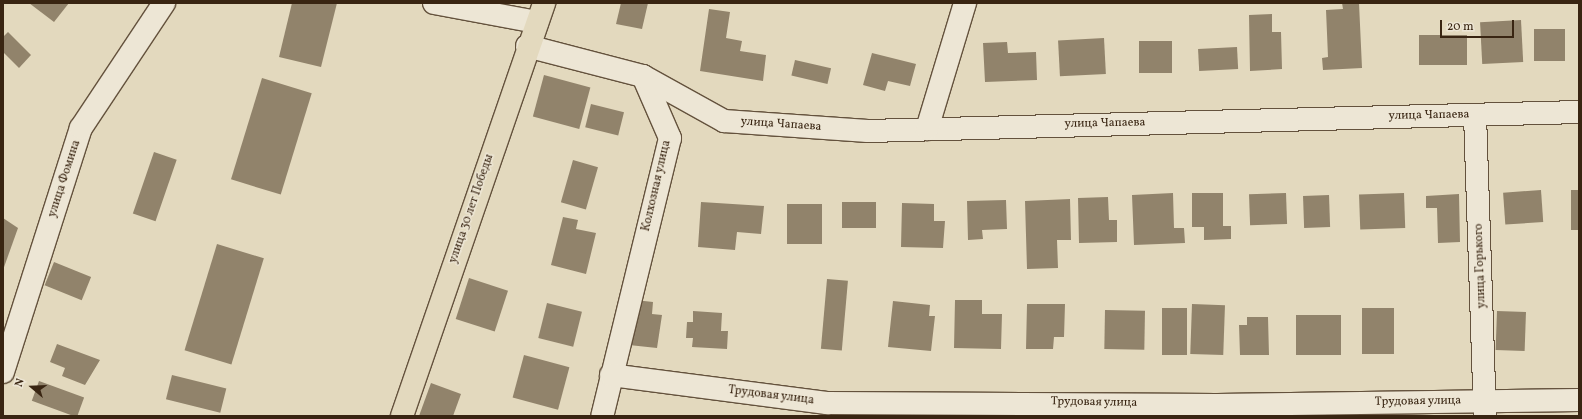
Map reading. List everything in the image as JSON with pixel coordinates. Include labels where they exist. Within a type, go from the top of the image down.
[{"type":"main road","name":"улица 30 лет Победы","points":[[402,416],[527,46],[540,13]]},
{"type":"street","name":"улица Фомина","points":[[3,372],[80,128],[164,3]]},
{"type":"street","points":[[434,3],[540,13]]},
{"type":"street","points":[[927,129],[965,3]]},
{"type":"street","points":[[527,46],[643,76]]},
{"type":"street","name":"улица Чапаева","points":[[643,76],[724,121],[868,131],[1579,112]]},
{"type":"street","name":"Колхозная улица","points":[[602,416],[670,138],[643,76]]},
{"type":"street","name":"улица Горького","points":[[1475,115],[1486,409]]},
{"type":"street","name":"Трудовая улица","points":[[611,375],[826,410],[1486,409],[1579,400]]},
{"type":"building","points":[[29,3],[69,3],[54,22]]},
{"type":"building","points":[[292,3],[337,3],[321,67],[279,57]]},
{"type":"building","points":[[621,3],[648,3],[642,29],[616,24]]},
{"type":"building","points":[[1342,3],[1359,3],[1362,68],[1323,70],[1322,58],[1328,57],[1326,10],[1343,9]]},
{"type":"building","points":[[709,9],[730,12],[726,38],[742,41],[740,51],[766,55],[763,81],[700,71]]},
{"type":"building","points":[[1272,14],[1272,32],[1281,32],[1282,69],[1250,71],[1249,15]]},
{"type":"building","points":[[1521,20],[1523,62],[1482,64],[1480,22]]},
{"type":"building","points":[[1534,29],[1565,29],[1565,61],[1534,61]]},
{"type":"building","points":[[8,32],[31,55],[19,68],[3,52],[3,37]]},
{"type":"building","points":[[1419,35],[1467,35],[1467,65],[1419,65]]},
{"type":"building","points":[[1104,38],[1106,74],[1060,76],[1058,40]]},
{"type":"building","points":[[1139,41],[1172,41],[1172,73],[1139,73]]},
{"type":"building","points":[[1007,42],[1008,53],[1036,52],[1037,80],[985,82],[983,43]]},
{"type":"building","points":[[1237,47],[1238,69],[1199,71],[1198,49]]},
{"type":"building","points":[[872,53],[916,64],[910,86],[888,81],[885,91],[863,85]]},
{"type":"building","points":[[795,60],[831,68],[827,84],[791,76]]},
{"type":"building","points":[[544,75],[590,87],[579,129],[533,117]]},
{"type":"building","points":[[262,78],[312,93],[281,195],[231,179]]},
{"type":"building","points":[[591,104],[624,112],[618,136],[585,127]]},
{"type":"building","points":[[154,152],[177,160],[156,221],[133,213]]},
{"type":"building","points":[[573,160],[598,167],[586,209],[561,202]]},
{"type":"building","points":[[1541,190],[1543,222],[1505,225],[1503,193]]},
{"type":"building","points":[[1571,190],[1579,190],[1579,230],[1571,230]]},
{"type":"building","points":[[1173,193],[1174,228],[1184,228],[1185,243],[1134,245],[1132,195]]},
{"type":"building","points":[[1192,193],[1223,193],[1223,226],[1231,226],[1231,239],[1204,240],[1204,227],[1192,227]]},
{"type":"building","points":[[1286,193],[1287,224],[1250,225],[1249,194]]},
{"type":"building","points":[[1404,193],[1405,228],[1360,230],[1359,195]]},
{"type":"building","points":[[1459,194],[1460,242],[1438,243],[1437,208],[1426,208],[1426,196]]},
{"type":"building","points":[[1329,195],[1330,227],[1304,228],[1303,196]]},
{"type":"building","points":[[1108,197],[1109,220],[1117,220],[1117,242],[1079,243],[1078,198]]},
{"type":"building","points":[[1070,199],[1071,240],[1057,240],[1058,268],[1027,269],[1025,201]]},
{"type":"building","points":[[1006,200],[1007,229],[982,230],[983,239],[968,240],[967,201]]},
{"type":"building","points":[[701,202],[764,206],[761,234],[737,232],[735,250],[698,247]]},
{"type":"building","points":[[842,202],[876,202],[876,228],[842,228]]},
{"type":"building","points":[[902,203],[934,204],[934,221],[945,221],[943,248],[901,247]]},
{"type":"building","points":[[787,204],[822,204],[822,244],[787,244]]},
{"type":"building","points":[[563,217],[578,220],[576,229],[596,233],[586,274],[551,265]]},
{"type":"building","points":[[3,218],[18,228],[3,270]]},
{"type":"building","points":[[217,244],[264,258],[231,364],[185,350]]},
{"type":"building","points":[[54,262],[91,277],[82,300],[45,285]]},
{"type":"building","points":[[469,278],[508,291],[495,332],[456,319]]},
{"type":"building","points":[[827,279],[848,281],[842,351],[821,349]]},
{"type":"building","points":[[635,300],[653,302],[652,314],[662,315],[657,348],[629,345]]},
{"type":"building","points":[[955,300],[982,300],[982,314],[1002,314],[1001,349],[954,348]]},
{"type":"building","points":[[893,301],[930,305],[929,316],[935,316],[931,351],[888,347]]},
{"type":"building","points":[[547,303],[582,312],[573,347],[538,338]]},
{"type":"building","points":[[1027,304],[1065,304],[1064,337],[1054,337],[1053,349],[1026,349]]},
{"type":"building","points":[[1192,304],[1225,305],[1223,355],[1190,354]]},
{"type":"building","points":[[1162,308],[1187,308],[1187,355],[1162,355]]},
{"type":"building","points":[[1362,308],[1394,308],[1394,354],[1362,354]]},
{"type":"building","points":[[1105,310],[1145,311],[1144,350],[1104,349]]},
{"type":"building","points":[[693,311],[722,313],[721,331],[728,331],[727,349],[692,347],[693,338],[686,338],[687,322],[693,322]]},
{"type":"building","points":[[1497,311],[1526,312],[1525,351],[1496,350]]},
{"type":"building","points":[[1296,315],[1341,315],[1341,355],[1296,355]]},
{"type":"building","points":[[1247,317],[1268,317],[1269,355],[1240,355],[1239,325],[1247,325]]},
{"type":"building","points":[[57,344],[100,360],[85,385],[62,376],[65,368],[50,362]]},
{"type":"building","points":[[524,355],[569,367],[558,410],[513,398]]},
{"type":"building","points":[[172,375],[226,389],[220,413],[166,399]]},
{"type":"building","points":[[39,381],[84,397],[77,416],[32,401]]},
{"type":"building","points":[[431,383],[461,394],[453,416],[419,416]]}]
